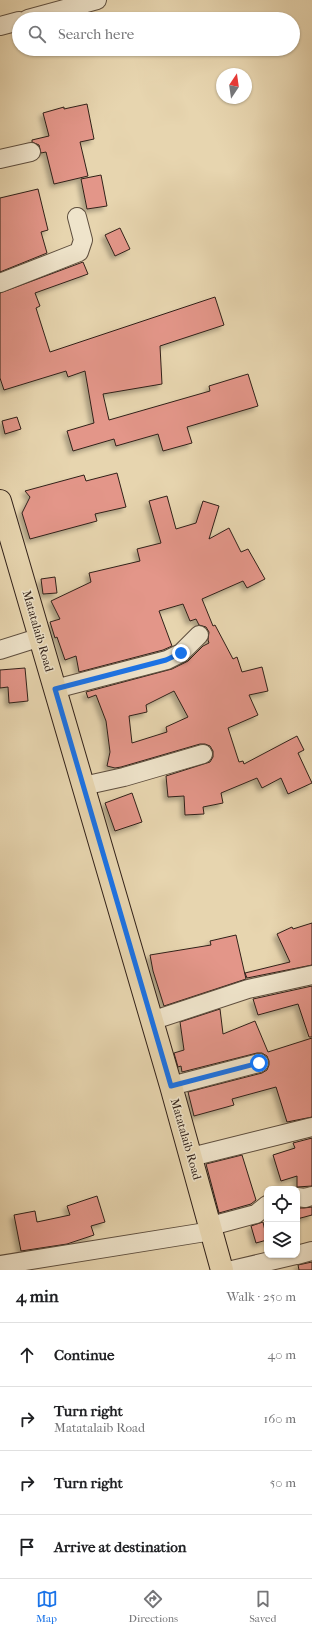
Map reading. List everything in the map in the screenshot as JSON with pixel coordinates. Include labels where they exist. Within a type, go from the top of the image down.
[{"type":"main road","name":"Matatalaib Road","points":[[0,500],[171,1086],[222,1270]]},
{"type":"street","points":[[48,7],[97,0]]},
{"type":"street","points":[[0,26],[12,23]]},
{"type":"street","points":[[0,159],[31,152]]},
{"type":"street","points":[[0,283],[79,252],[83,240],[77,217]]},
{"type":"street","points":[[55,689],[166,660],[181,653],[200,635]]},
{"type":"street","points":[[0,650],[41,637]]},
{"type":"street","points":[[83,786],[124,778],[203,754]]},
{"type":"street","points":[[151,1021],[248,989],[312,975]]},
{"type":"street","points":[[171,1086],[259,1063]]},
{"type":"street","points":[[191,1157],[312,1127]]},
{"type":"street","points":[[300,1197],[312,1196]]},
{"type":"street","points":[[0,1265],[211,1228],[256,1214],[264,1207]]},
{"type":"street","points":[[300,1254],[312,1251]]},
{"type":"street","points":[[232,1270],[283,1258]]},
{"type":"building","points":[[87,104],[94,139],[80,142],[88,176],[54,184],[46,152],[41,153],[39,145],[32,142],[32,140],[49,136],[43,113],[64,107],[64,109]]},
{"type":"building","points":[[101,175],[107,206],[87,209],[81,179]]},
{"type":"building","points":[[38,189],[48,230],[41,232],[47,253],[0,272],[0,198]]},
{"type":"building","points":[[120,228],[130,249],[115,256],[105,235]]},
{"type":"building","points":[[83,262],[88,274],[35,293],[40,306],[36,308],[50,352],[215,297],[224,325],[160,346],[162,384],[103,394],[109,420],[210,391],[209,386],[248,374],[258,406],[187,427],[192,443],[163,451],[158,434],[116,446],[114,439],[73,451],[67,431],[94,423],[85,371],[68,377],[66,371],[4,390],[0,378],[0,293]]},
{"type":"building","points":[[17,417],[21,429],[5,434],[2,421]]},
{"type":"building","points":[[117,473],[126,507],[95,514],[97,521],[30,539],[22,513],[30,497],[25,491],[84,475],[86,481]]},
{"type":"building","points":[[167,496],[176,529],[196,523],[203,501],[219,506],[209,539],[229,528],[241,552],[248,549],[265,579],[247,588],[243,581],[202,599],[213,626],[215,625],[233,659],[237,657],[242,672],[262,667],[268,691],[249,695],[258,715],[228,728],[239,762],[243,761],[244,764],[297,736],[304,750],[298,753],[312,783],[288,794],[281,778],[262,788],[257,778],[221,793],[223,803],[203,807],[204,814],[185,815],[184,796],[168,797],[166,776],[210,762],[213,757],[213,751],[210,746],[200,744],[121,767],[115,768],[107,766],[110,752],[106,721],[96,695],[88,698],[86,692],[172,669],[188,661],[203,646],[209,643],[209,632],[206,627],[199,625],[196,619],[190,621],[183,604],[159,611],[172,646],[163,650],[79,672],[76,656],[65,660],[57,637],[55,638],[50,622],[60,619],[51,601],[91,582],[89,573],[140,561],[137,549],[161,543],[149,501]],"holes":[[[174,691],[188,717],[166,727],[167,732],[132,743],[129,716],[147,712],[146,705]]]},
{"type":"building","points":[[55,577],[57,593],[43,594],[41,579]]},
{"type":"building","points":[[25,668],[28,701],[9,703],[8,687],[0,688],[0,670]]},
{"type":"building","points":[[132,793],[142,822],[115,831],[105,803]]},
{"type":"building","points":[[312,923],[312,965],[247,978],[245,973],[290,962],[277,934],[292,927],[293,929]]},
{"type":"building","points":[[236,935],[246,979],[164,1006],[153,971],[150,955],[211,945],[210,941]]},
{"type":"building","points":[[312,986],[312,1037],[309,1037],[298,1004],[258,1015],[253,999]]},
{"type":"building","points":[[220,1009],[223,1034],[255,1021],[268,1052],[312,1038],[312,1117],[287,1122],[276,1087],[232,1099],[234,1105],[194,1116],[188,1092],[262,1073],[267,1070],[269,1065],[267,1056],[262,1053],[257,1053],[182,1072],[181,1066],[178,1067],[174,1053],[184,1050],[180,1022]]},
{"type":"building","points":[[312,1138],[312,1186],[297,1186],[297,1176],[281,1181],[273,1155],[295,1148],[293,1143]]},
{"type":"building","points":[[242,1155],[256,1200],[251,1204],[219,1213],[206,1164]]},
{"type":"building","points":[[97,1196],[105,1222],[91,1226],[94,1235],[67,1244],[21,1251],[14,1215],[35,1211],[37,1222],[70,1215],[67,1206]]},
{"type":"building","points":[[312,1207],[312,1215],[300,1218],[300,1208]]},
{"type":"building","points":[[263,1222],[264,1241],[256,1243],[251,1226]]},
{"type":"building","points":[[312,1262],[312,1270],[299,1270],[298,1265]]},
{"type":"route","points":[[181,653],[166,660],[55,689],[171,1086],[259,1063]]}]
